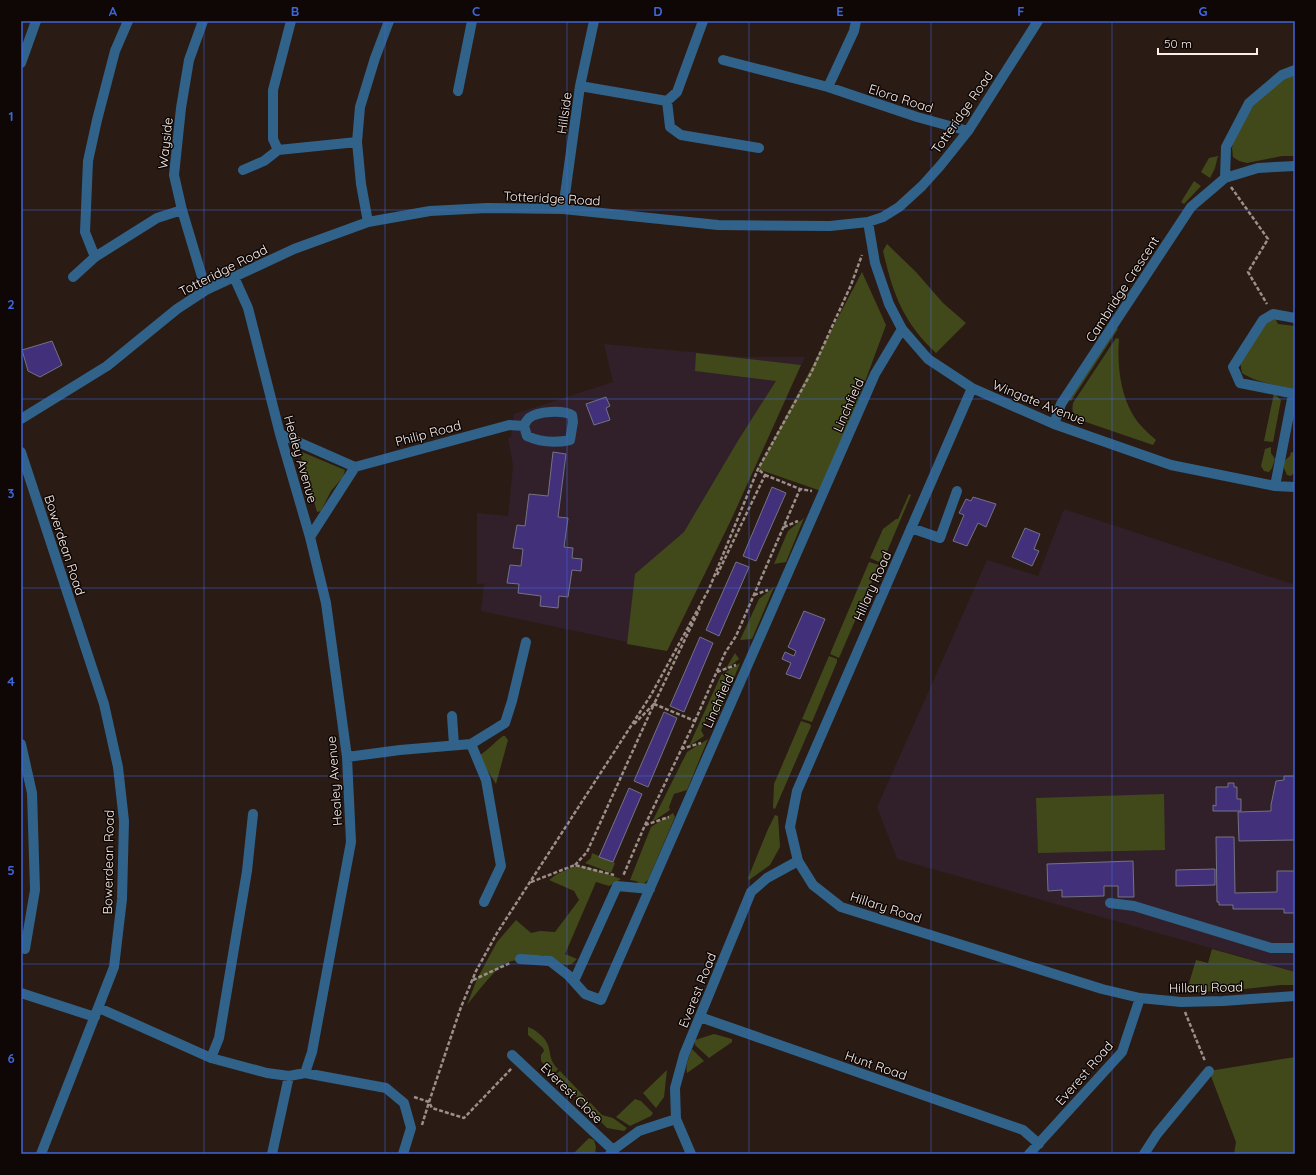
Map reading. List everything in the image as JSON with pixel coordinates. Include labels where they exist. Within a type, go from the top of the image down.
[{"type":"street","points":[[21,63],[36,21]]},
{"type":"street","points":[[95,257],[85,232],[88,161],[115,51],[128,21]]},
{"type":"street","name":"Wayside","points":[[203,21],[189,60],[181,108],[174,175],[182,210],[206,290]]},
{"type":"street","points":[[278,150],[272,139],[273,90],[291,21]]},
{"type":"street","points":[[368,222],[361,184],[357,142],[360,107],[375,58],[389,21]]},
{"type":"street","points":[[458,91],[472,21]]},
{"type":"street","name":"Hillside","points":[[563,209],[580,86],[594,21]]},
{"type":"street","points":[[667,102],[677,92],[703,21]]},
{"type":"street","points":[[828,87],[854,31],[856,21]]},
{"type":"street","name":"Totteridge Road","points":[[21,419],[107,366],[177,309],[206,290],[294,249],[368,222],[430,211],[487,208],[563,209],[718,226],[830,226],[868,222],[883,217],[899,208],[926,182],[968,131],[1038,21]]},
{"type":"street","name":"Elora Road","points":[[723,60],[828,87],[917,117],[968,131]]},
{"type":"street","points":[[1225,178],[1226,147],[1249,103],[1282,75],[1295,70]]},
{"type":"street","points":[[580,86],[667,102]]},
{"type":"street","points":[[667,102],[670,127],[682,135],[759,148]]},
{"type":"street","points":[[243,170],[264,161],[278,150],[357,142]]},
{"type":"street","name":"Cambridge Crescent","points":[[1054,424],[1061,404],[1191,207],[1225,178],[1258,168],[1295,166]]},
{"type":"street","points":[[72,277],[95,257],[157,218],[182,210]]},
{"type":"street","name":"Wingate Avenue","points":[[868,222],[876,263],[889,304],[902,329],[928,359],[972,388],[1054,424],[1172,465],[1275,486],[1295,487]]},
{"type":"street","name":"Healey Avenue","points":[[234,277],[248,308],[280,434],[310,537],[326,603],[347,757],[351,842],[312,1052],[305,1073]]},
{"type":"street","points":[[1275,486],[1294,394],[1240,383],[1233,367],[1262,320],[1273,314],[1295,318]]},
{"type":"street","name":"Linchfield","points":[[520,959],[550,961],[568,975],[585,994],[601,1000],[875,374],[902,329]]},
{"type":"street","name":"Hillary Road","points":[[972,388],[797,791],[790,827],[798,861],[813,885],[841,907],[1102,989],[1140,998],[1181,1002],[1223,1002],[1295,996]]},
{"type":"street","points":[[552,412],[568,413],[572,415],[573,422],[570,440],[536,440],[527,436],[524,426],[530,417],[537,415],[552,412]]},
{"type":"street","name":"Philip Road","points":[[355,467],[509,425],[524,426]]},
{"type":"street","points":[[280,434],[355,467],[310,537]]},
{"type":"street","name":"Bowerdean Road","points":[[21,452],[104,704],[118,767],[124,821],[122,899],[114,967],[42,1154]]},
{"type":"street","points":[[911,528],[940,538],[957,491]]},
{"type":"street","points":[[347,757],[400,750],[471,744],[505,722],[512,701],[526,642]]},
{"type":"street","points":[[452,716],[454,745]]},
{"type":"street","points":[[21,744],[32,793],[35,890],[25,949]]},
{"type":"street","points":[[471,744],[486,780],[501,866],[484,902]]},
{"type":"street","points":[[211,1058],[219,1038],[247,871],[253,814]]},
{"type":"street","name":"Everest Road","points":[[691,1154],[676,1119],[675,1088],[684,1055],[751,892],[766,878],[798,861]]},
{"type":"street","points":[[574,981],[617,886],[650,889]]},
{"type":"street","points":[[1110,903],[1134,906],[1271,948],[1295,948]]},
{"type":"street","points":[[21,993],[95,1018]]},
{"type":"street","name":"Everest Road","points":[[1029,1154],[1122,1052],[1140,998]]},
{"type":"street","points":[[99,1008],[211,1058],[267,1073],[289,1076],[305,1073],[386,1088],[404,1104],[412,1128],[403,1154]]},
{"type":"street","name":"Hunt Road","points":[[700,1017],[1023,1130],[1039,1144]]},
{"type":"street","name":"Everest Close","points":[[516,1058],[611,1152]]},
{"type":"street","points":[[1144,1154],[1157,1134],[1209,1071]]},
{"type":"street","points":[[272,1154],[289,1076]]},
{"type":"street","points":[[611,1152],[639,1131],[676,1119]]},
{"type":"path","points":[[1225,178],[1268,239],[1248,272],[1273,314]]},
{"type":"path","points":[[421,1130],[461,1007],[472,980],[497,933],[651,695],[709,589],[758,469],[811,373],[851,285],[863,252]]},
{"type":"path","points":[[758,469],[765,475],[800,489],[824,492]]},
{"type":"path","points":[[531,882],[575,865],[587,852],[654,704],[765,475]]},
{"type":"path","points":[[622,878],[725,653],[736,636],[800,489]]},
{"type":"path","points":[[630,729],[654,704]]},
{"type":"path","points":[[654,704],[695,721]]},
{"type":"path","points":[[681,749],[716,738]]},
{"type":"path","points":[[645,825],[683,812]]},
{"type":"path","points":[[575,865],[615,876]]},
{"type":"path","points":[[472,980],[520,959]]},
{"type":"path","points":[[1181,1002],[1209,1071]]},
{"type":"path","points":[[429,1102],[432,1108],[464,1118],[516,1058]]},
{"type":"shaded area","points":[[604,344],[746,357],[805,357],[665,650],[481,611],[484,583],[477,585],[477,513],[508,516],[513,466],[508,438],[511,437],[514,414],[613,382]]},
{"type":"shaded area","points":[[1064,509],[1295,585],[1295,972],[897,859],[877,807],[987,560],[1038,576]]},
{"type":"green space","points":[[1295,71],[1295,156],[1282,156],[1247,163],[1239,161],[1233,157],[1232,148],[1235,133],[1245,115],[1265,90]]},
{"type":"green space","points":[[1218,156],[1215,168],[1210,178],[1201,172],[1209,158]]},
{"type":"green space","points":[[1194,181],[1201,186],[1184,204],[1181,202]]},
{"type":"green space","points":[[887,244],[916,272],[943,303],[966,323],[936,353],[915,330],[895,294],[883,251]]},
{"type":"green space","points":[[862,272],[886,325],[824,492],[758,469]]},
{"type":"green space","points":[[1275,318],[1278,324],[1295,326],[1295,389],[1260,381],[1242,373],[1240,362],[1260,325]]},
{"type":"green space","points":[[1116,327],[1118,329],[1071,401],[1068,399]]},
{"type":"green space","points":[[1116,338],[1119,339],[1120,378],[1125,397],[1135,418],[1156,440],[1153,445],[1077,419],[1073,414],[1073,403]]},
{"type":"green space","points":[[696,353],[801,365],[732,518],[667,651],[627,644],[635,574],[684,532],[739,439],[776,381],[695,371]]},
{"type":"green space","points":[[1274,393],[1281,400],[1273,442],[1264,441]]},
{"type":"green space","points":[[1271,447],[1271,453],[1275,459],[1269,472],[1264,471],[1261,466],[1265,449]]},
{"type":"green space","points":[[302,452],[345,470],[343,477],[331,491],[321,511],[317,512],[301,457]]},
{"type":"green space","points":[[1291,452],[1295,453],[1295,472],[1291,476],[1287,475],[1284,468],[1284,461],[1290,456]]},
{"type":"green space","points":[[909,494],[911,495],[883,561],[881,563],[870,558],[883,529],[898,519]]},
{"type":"green space","points":[[804,518],[786,562],[774,564],[788,531]]},
{"type":"green space","points":[[869,562],[879,565],[839,658],[830,654]]},
{"type":"green space","points":[[774,587],[752,639],[740,640],[759,599]]},
{"type":"green space","points":[[735,653],[739,659],[725,670]]},
{"type":"green space","points":[[829,656],[837,659],[837,662],[812,722],[802,719]]},
{"type":"green space","points":[[740,663],[719,715],[707,717],[701,730],[704,736],[689,746],[721,675]]},
{"type":"green space","points":[[801,721],[810,724],[811,726],[775,809],[773,808],[774,784]]},
{"type":"green space","points":[[503,736],[505,736],[508,740],[496,784],[478,756],[485,752]]},
{"type":"green space","points":[[708,739],[687,790],[674,794],[669,807],[670,810],[652,822],[687,752]]},
{"type":"green space","points":[[1164,794],[1165,850],[1038,853],[1036,798]]},
{"type":"green space","points":[[673,813],[675,817],[648,880],[642,885],[636,881],[630,880],[651,827]]},
{"type":"green space","points":[[775,815],[778,816],[780,847],[770,865],[749,880],[748,878]]},
{"type":"green space","points":[[592,853],[615,863],[611,873],[585,863],[591,858]]},
{"type":"green space","points":[[576,866],[588,867],[621,879],[609,886],[596,882],[565,954],[577,959],[569,965],[564,965],[542,955],[534,958],[508,962],[492,975],[467,1005],[477,979],[497,942],[516,920],[531,933],[540,931],[555,932],[579,900],[574,891],[549,880],[557,874]]},
{"type":"green space","points":[[1212,949],[1295,972],[1295,985],[1186,993],[1196,960],[1208,963]]},
{"type":"green space","points":[[528,1027],[539,1033],[546,1040],[551,1059],[558,1069],[554,1074],[541,1061],[541,1055],[544,1051],[543,1048],[528,1035]]},
{"type":"green space","points":[[714,1034],[732,1039],[732,1042],[709,1058],[695,1045],[695,1040]]},
{"type":"green space","points":[[692,1049],[704,1061],[687,1073],[687,1064]]},
{"type":"green space","points":[[1295,1057],[1295,1154],[1234,1154],[1236,1142],[1209,1071]]},
{"type":"green space","points":[[667,1070],[664,1097],[656,1108],[643,1093]]},
{"type":"green space","points":[[560,1071],[602,1115],[613,1118],[627,1128],[624,1131],[607,1128],[555,1075]]},
{"type":"green space","points":[[635,1099],[641,1101],[653,1113],[651,1116],[630,1126],[616,1117]]},
{"type":"green space","points":[[589,1138],[594,1140],[596,1147],[595,1154],[573,1154]]},
{"type":"building","points":[[52,341],[62,365],[40,377],[28,371],[22,350]]},
{"type":"building","points":[[606,397],[610,406],[606,408],[610,420],[594,425],[586,404]]},
{"type":"building","points":[[553,452],[566,454],[558,517],[568,518],[564,547],[573,548],[572,558],[582,559],[581,571],[572,570],[568,597],[559,596],[558,608],[540,606],[541,596],[518,593],[519,584],[507,583],[510,565],[521,566],[523,549],[513,548],[517,525],[525,526],[529,494],[548,496]]},
{"type":"building","points":[[772,487],[786,493],[756,561],[743,556]]},
{"type":"building","points":[[973,497],[996,504],[986,527],[978,523],[967,546],[953,541],[964,515],[959,513],[966,499],[971,501]]},
{"type":"building","points":[[1025,528],[1040,534],[1034,549],[1039,551],[1032,566],[1012,557]]},
{"type":"building","points":[[736,562],[749,567],[719,636],[706,630]]},
{"type":"building","points":[[804,611],[825,619],[800,679],[786,674],[791,663],[782,659],[785,652],[794,656],[796,651],[788,647]]},
{"type":"building","points":[[700,637],[713,643],[684,712],[670,706]]},
{"type":"building","points":[[664,712],[677,718],[648,787],[634,781]]},
{"type":"building","points":[[1284,776],[1295,776],[1295,840],[1239,841],[1238,812],[1271,811],[1276,781],[1284,780]]},
{"type":"building","points":[[1228,783],[1234,783],[1234,787],[1237,787],[1237,799],[1241,799],[1241,811],[1213,811],[1213,805],[1216,806],[1216,787],[1228,787]]},
{"type":"building","points":[[629,788],[642,794],[613,862],[599,857]]},
{"type":"building","points":[[1216,837],[1234,837],[1235,893],[1277,892],[1277,871],[1295,871],[1295,913],[1284,913],[1284,909],[1233,909],[1233,905],[1219,905],[1219,902],[1217,902]]},
{"type":"building","points":[[1133,861],[1134,897],[1118,897],[1118,886],[1104,886],[1104,896],[1062,897],[1062,890],[1048,891],[1047,864]]},
{"type":"building","points":[[1215,869],[1215,885],[1176,886],[1176,870]]}]
